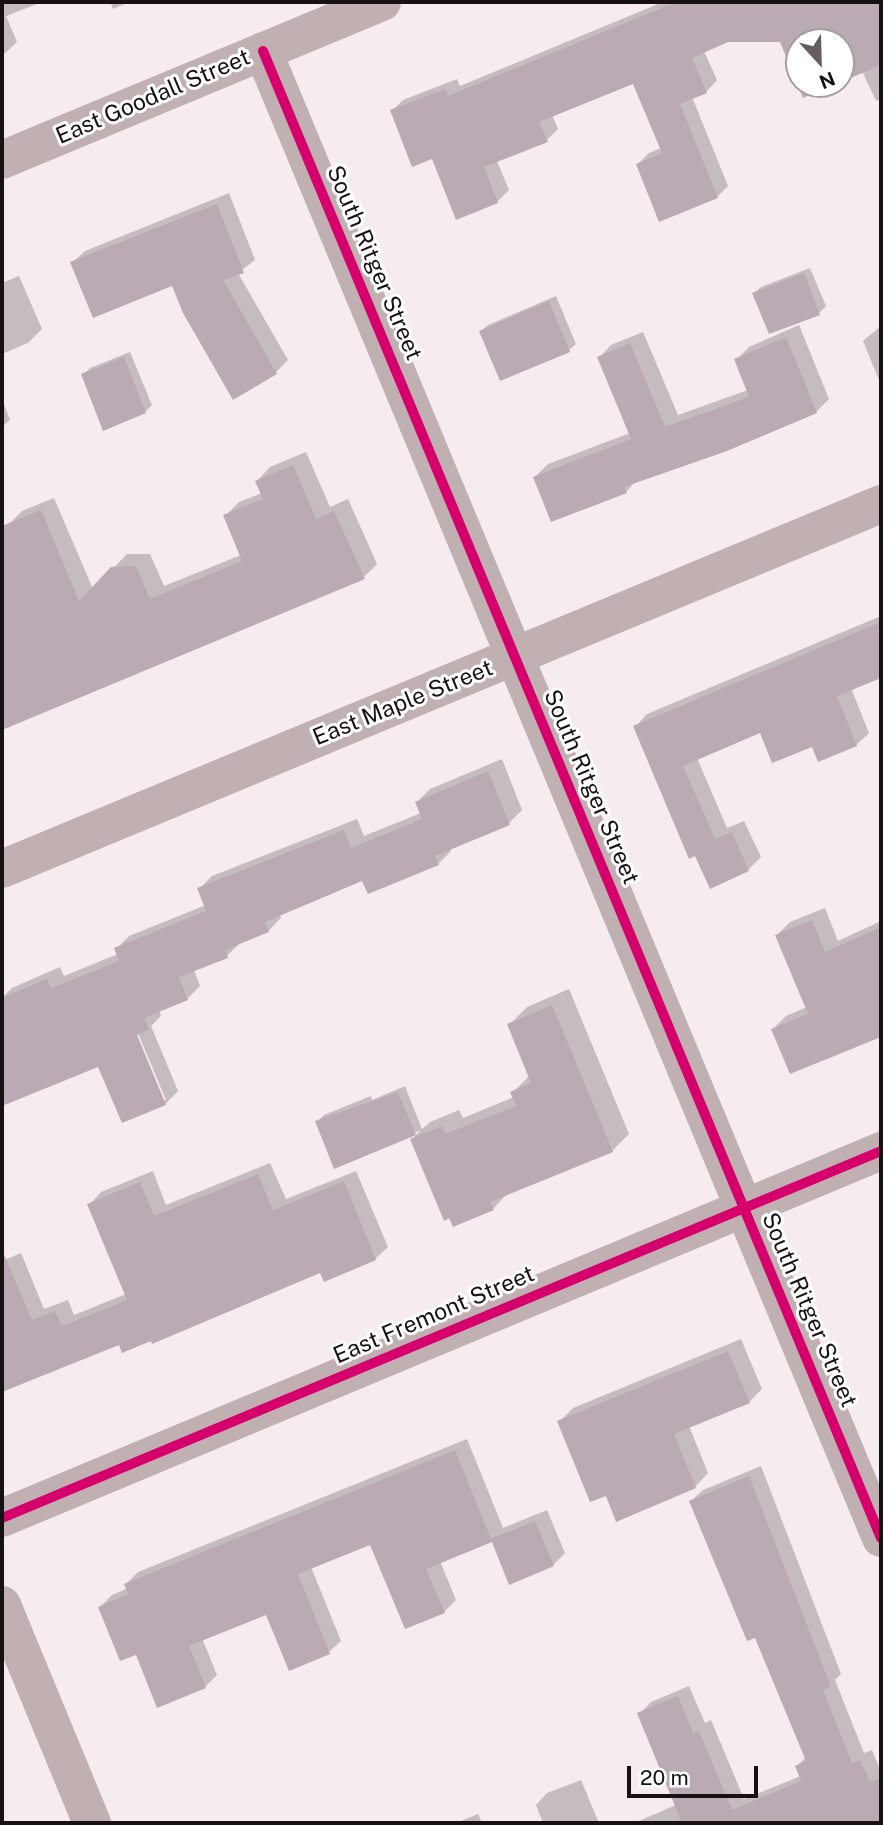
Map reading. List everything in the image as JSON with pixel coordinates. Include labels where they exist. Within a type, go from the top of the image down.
[{"type":"street","name":"East Goodall Street","points":[[2,160],[382,2]]},
{"type":"street","name":"South Ritger Street","points":[[263,51],[881,1538]]},
{"type":"street","name":"East Maple Street","points":[[2,869],[881,504]]},
{"type":"street","name":"East Fremont Street","points":[[2,1518],[881,1151]]},
{"type":"street","points":[[2,1605],[92,1823]]},
{"type":"building","points":[[676,2],[881,2],[881,65],[855,76],[855,28],[785,28],[785,54],[780,42],[728,42],[692,58],[707,93],[680,104],[718,198],[659,222],[636,164],[662,153],[633,84],[539,122],[548,142],[484,167],[498,203],[456,220],[432,159],[412,167],[390,110],[446,89],[448,96]]},
{"type":"building","points":[[217,204],[244,273],[223,280],[277,374],[233,400],[183,313],[172,286],[93,318],[70,262]]},
{"type":"building","points":[[804,273],[820,315],[769,334],[752,293]]},
{"type":"building","points":[[549,301],[570,352],[500,381],[479,331]]},
{"type":"building","points":[[786,337],[817,413],[727,451],[624,487],[627,493],[551,522],[533,477],[631,439],[597,357],[630,343],[665,427],[749,397],[734,359]]},
{"type":"building","points":[[124,357],[146,413],[103,431],[81,374]]},
{"type":"building","points":[[293,465],[316,519],[334,511],[365,579],[2,730],[2,526],[41,510],[79,601],[111,567],[136,566],[150,599],[242,561],[223,515],[263,499],[255,481]]},
{"type":"building","points":[[881,622],[881,678],[837,696],[857,746],[818,762],[812,747],[772,763],[760,733],[683,766],[715,839],[732,832],[749,871],[710,889],[695,856],[689,859],[633,726]]},
{"type":"building","points":[[488,771],[510,825],[435,856],[439,865],[368,894],[362,881],[265,922],[269,932],[225,950],[228,958],[179,977],[188,1000],[144,1018],[149,1030],[137,1035],[166,1105],[122,1123],[98,1067],[2,1106],[2,998],[47,979],[51,988],[119,961],[114,948],[206,911],[197,888],[344,830],[351,848],[422,819],[415,802]]},
{"type":"building","points":[[812,920],[825,952],[881,927],[881,1037],[790,1074],[771,1029],[808,1014],[775,935]]},
{"type":"building","points":[[552,1005],[613,1152],[490,1202],[494,1210],[453,1227],[449,1218],[444,1221],[410,1139],[442,1126],[445,1134],[516,1106],[510,1092],[531,1083],[507,1024]]},
{"type":"building","points":[[398,1092],[416,1135],[334,1169],[315,1121]]},
{"type":"building","points":[[258,1174],[273,1210],[344,1181],[376,1260],[324,1282],[320,1273],[152,1344],[151,1341],[122,1353],[119,1345],[2,1392],[2,1250],[32,1320],[55,1311],[62,1326],[127,1300],[87,1204],[140,1182],[154,1216]]},
{"type":"building","points":[[728,1351],[750,1403],[674,1434],[696,1488],[616,1522],[606,1496],[590,1502],[557,1421]]},
{"type":"building","points":[[455,1450],[491,1539],[535,1521],[554,1566],[509,1585],[492,1542],[426,1569],[445,1613],[405,1629],[370,1545],[298,1574],[330,1654],[289,1671],[266,1615],[189,1646],[206,1688],[157,1708],[136,1655],[120,1661],[98,1607],[128,1594],[124,1584]]},
{"type":"building","points":[[749,1476],[831,1687],[823,1690],[852,1763],[860,1760],[870,1782],[881,1778],[881,1823],[682,1823],[637,1713],[678,1696],[693,1733],[699,1731],[732,1810],[801,1781],[795,1766],[806,1761],[755,1638],[747,1641],[689,1501]]},
{"type":"cycle path","points":[[263,51],[881,1538]]},
{"type":"cycle path","points":[[2,1518],[881,1151]]}]
